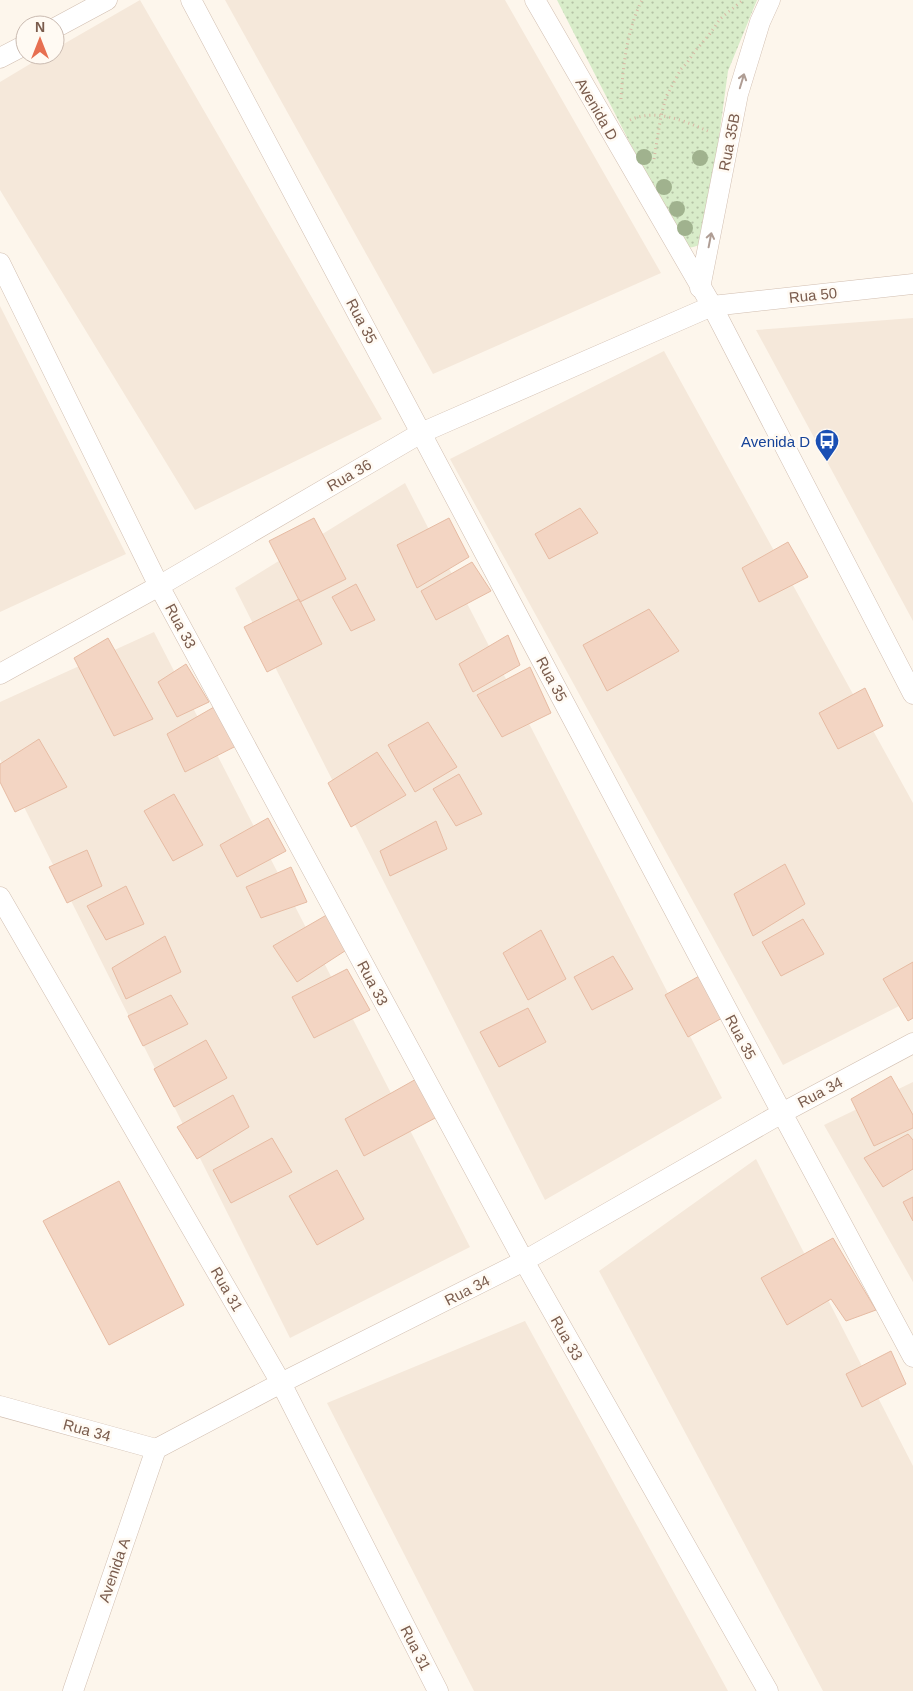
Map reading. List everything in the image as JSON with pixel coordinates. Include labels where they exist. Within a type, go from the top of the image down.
[{"type":"street","points":[[65,23],[107,0]]},
{"type":"street","name":"Rua 35","points":[[191,0],[913,1357]]},
{"type":"street","name":"Avenida D","points":[[535,0],[712,306],[913,694]]},
{"type":"street","name":"Rua 35B","points":[[700,288],[738,94],[760,22],[770,0]]},
{"type":"street","points":[[0,58],[15,50]]},
{"type":"street","name":"Rua 33","points":[[0,263],[159,586],[524,1261],[768,1691]]},
{"type":"street","name":"Rua 50","points":[[712,306],[913,284]]},
{"type":"street","name":"Rua 36","points":[[0,674],[159,586],[421,433],[712,306]]},
{"type":"street","name":"Rua 31","points":[[0,897],[281,1383],[438,1691]]},
{"type":"street","name":"Rua 34","points":[[0,1406],[156,1449],[281,1383],[524,1261],[782,1113],[913,1043]]},
{"type":"street","name":"Avenida A","points":[[73,1691],[156,1449]]},
{"type":"path","points":[[620,101],[627,46],[642,0]]},
{"type":"path","points":[[654,161],[666,97],[681,69],[709,36],[720,19],[744,0]]},
{"type":"path","points":[[624,124],[635,118],[661,116]]},
{"type":"shaded area","points":[[140,0],[382,419],[195,510],[0,190],[0,82],[28,65],[65,65],[65,43]]},
{"type":"shaded area","points":[[225,0],[505,0],[661,273],[433,374]]},
{"type":"shaded area","points":[[0,306],[126,554],[0,612]]},
{"type":"shaded area","points":[[913,318],[913,621],[756,330]]},
{"type":"shaded area","points":[[664,351],[913,803],[913,999],[783,1065],[450,459]]},
{"type":"shaded area","points":[[405,483],[722,1098],[545,1200],[235,588]]},
{"type":"shaded area","points":[[154,632],[470,1247],[290,1338],[0,759],[0,702]]},
{"type":"shaded area","points":[[913,1082],[913,1282],[824,1125]]},
{"type":"shaded area","points":[[756,1159],[913,1466],[913,1691],[823,1691],[599,1271]]},
{"type":"shaded area","points":[[525,1321],[728,1691],[474,1691],[327,1403]]},
{"type":"green space","points":[[557,0],[757,0],[728,71],[705,241],[701,244],[687,248],[681,243]]},
{"type":"building","points":[[580,508],[598,533],[549,559],[535,534]]},
{"type":"building","points":[[314,518],[346,579],[300,602],[269,541]]},
{"type":"building","points":[[449,518],[469,557],[417,588],[397,545]]},
{"type":"building","points":[[788,542],[808,577],[759,602],[742,568]]},
{"type":"building","points":[[472,562],[491,591],[436,620],[421,591]]},
{"type":"building","points":[[356,584],[375,620],[351,631],[332,597]]},
{"type":"building","points":[[299,599],[322,644],[267,672],[244,627]]},
{"type":"building","points":[[649,609],[679,651],[607,691],[583,645]]},
{"type":"building","points":[[508,635],[520,665],[473,692],[459,664]]},
{"type":"building","points":[[108,638],[153,719],[114,736],[74,658]]},
{"type":"building","points":[[186,664],[209,702],[177,717],[158,682]]},
{"type":"building","points":[[530,667],[551,713],[502,737],[477,695]]},
{"type":"building","points":[[865,688],[883,726],[838,749],[819,713]]},
{"type":"building","points":[[221,703],[240,744],[185,772],[167,734]]},
{"type":"building","points":[[428,722],[457,767],[415,792],[388,745]]},
{"type":"building","points":[[39,739],[67,787],[15,812],[0,782],[0,764]]},
{"type":"building","points":[[377,752],[406,795],[351,827],[328,783]]},
{"type":"building","points":[[459,774],[482,814],[456,826],[433,789]]},
{"type":"building","points":[[174,794],[203,845],[173,861],[144,811]]},
{"type":"building","points":[[268,818],[286,851],[237,877],[220,845]]},
{"type":"building","points":[[436,821],[447,849],[390,876],[380,851]]},
{"type":"building","points":[[87,850],[102,886],[67,903],[49,867]]},
{"type":"building","points":[[785,864],[805,904],[753,936],[734,894]]},
{"type":"building","points":[[291,867],[307,902],[261,918],[246,887]]},
{"type":"building","points":[[126,886],[144,924],[106,940],[87,906]]},
{"type":"building","points":[[330,913],[351,947],[297,982],[273,946]]},
{"type":"building","points":[[803,919],[824,954],[781,976],[762,942]]},
{"type":"building","points":[[541,930],[566,979],[528,1000],[503,953]]},
{"type":"building","points":[[165,936],[181,972],[126,999],[112,968]]},
{"type":"building","points":[[613,956],[633,989],[592,1010],[574,977]]},
{"type":"building","points":[[913,962],[913,1018],[908,1021],[883,979]]},
{"type":"building","points":[[347,969],[370,1010],[314,1038],[292,997]]},
{"type":"building","points":[[701,975],[724,1017],[688,1037],[665,995]]},
{"type":"building","points":[[171,995],[188,1024],[143,1046],[128,1016]]},
{"type":"building","points":[[528,1008],[546,1042],[499,1067],[480,1032]]},
{"type":"building","points":[[206,1040],[227,1078],[174,1107],[154,1069]]},
{"type":"building","points":[[891,1076],[913,1115],[913,1128],[874,1146],[851,1099]]},
{"type":"building","points":[[418,1078],[437,1117],[364,1156],[345,1119]]},
{"type":"building","points":[[233,1095],[249,1127],[197,1159],[177,1127]]},
{"type":"building","points":[[908,1134],[913,1140],[913,1169],[883,1187],[864,1158]]},
{"type":"building","points":[[272,1138],[292,1172],[231,1203],[213,1170]]},
{"type":"building","points":[[337,1170],[364,1219],[317,1245],[289,1196]]},
{"type":"building","points":[[119,1181],[184,1305],[109,1345],[43,1221]]},
{"type":"building","points":[[913,1197],[913,1221],[903,1202]]},
{"type":"building","points":[[833,1238],[876,1310],[846,1321],[831,1299],[787,1325],[761,1278]]},
{"type":"building","points":[[891,1351],[906,1384],[862,1407],[846,1374]]},
{"type":"place","name":"Avenida D","points":[[827,462]]}]
